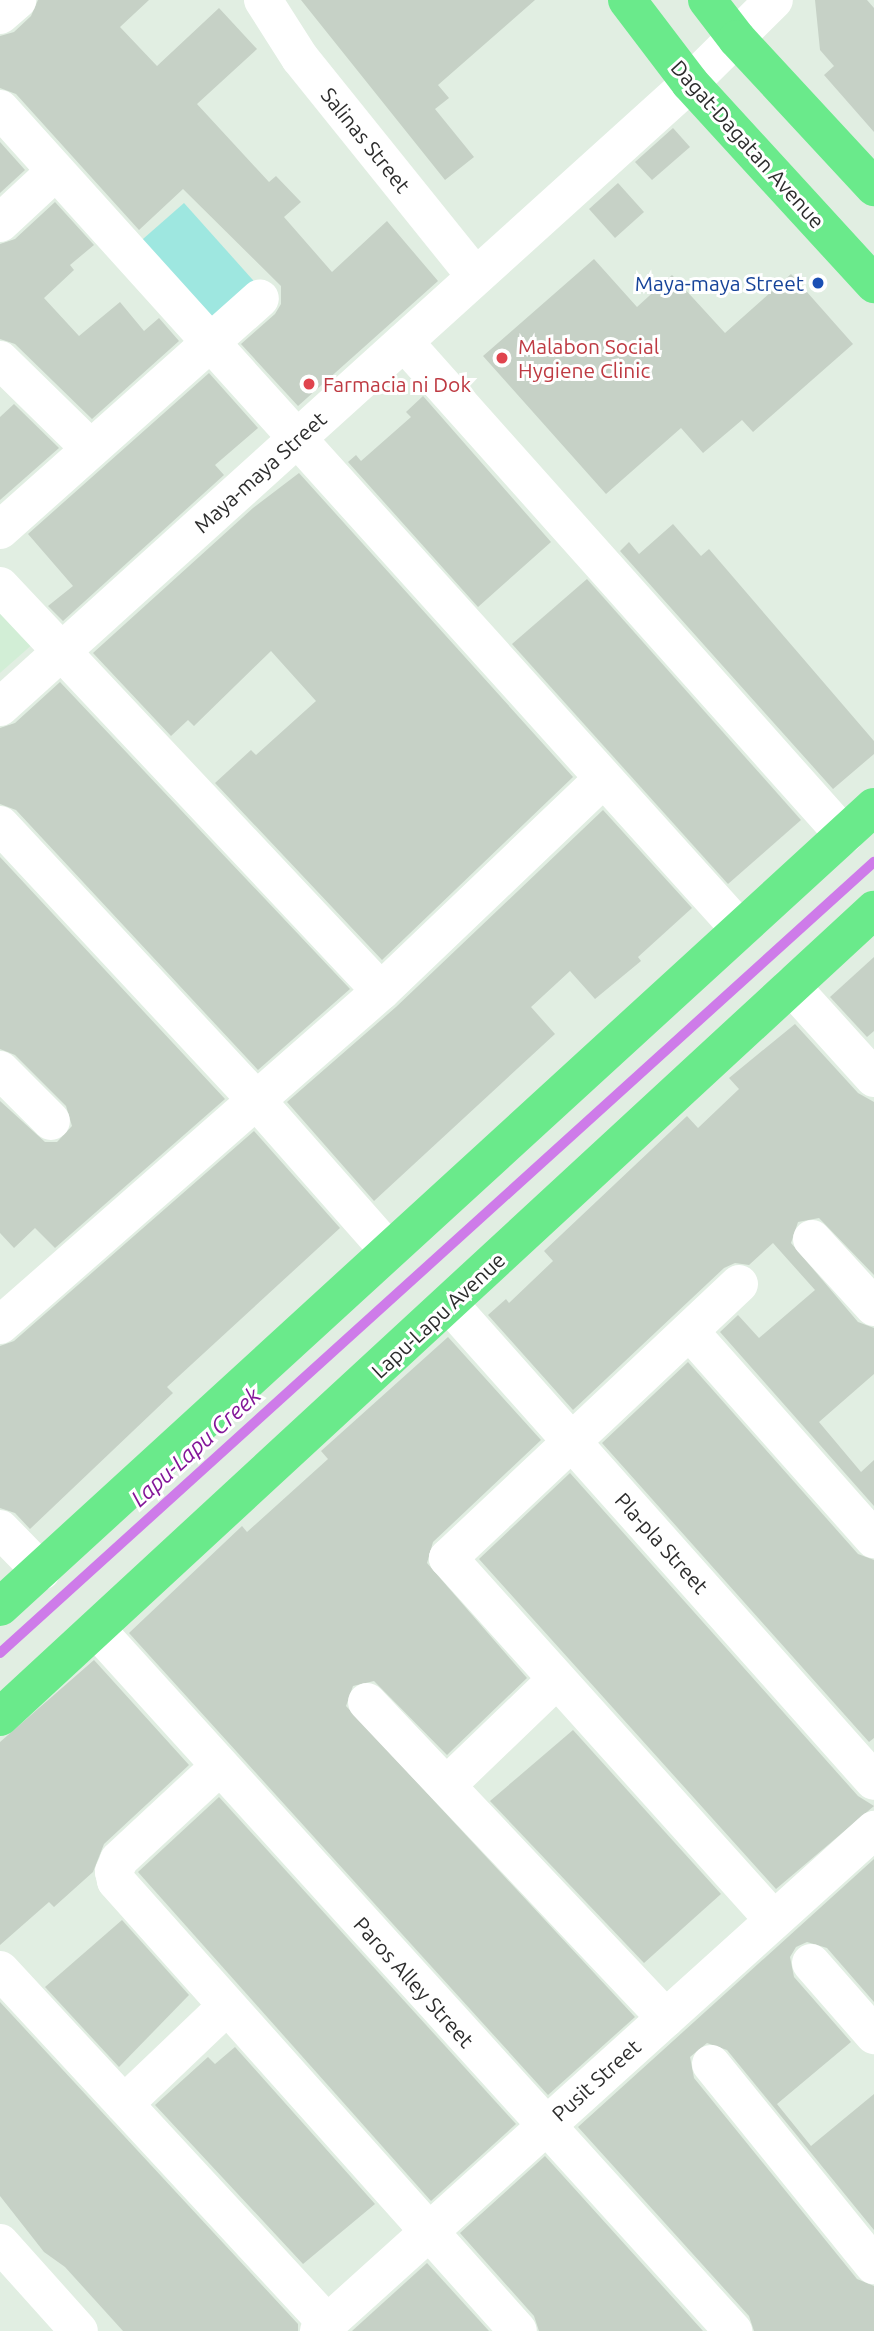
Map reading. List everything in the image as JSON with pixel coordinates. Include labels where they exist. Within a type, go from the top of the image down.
[{"type":"main road","name":"Dagat-Dagatan Avenue","points":[[627,0],[690,83],[874,284]]},
{"type":"main road","points":[[706,0],[737,39],[874,187]]},
{"type":"main road","points":[[0,1607],[874,807]]},
{"type":"main road","name":"Lapu-Lapu Avenue","points":[[0,1717],[450,1305],[874,910]]},
{"type":"street","points":[[0,15],[17,0]]},
{"type":"street","name":"Salinas Street","points":[[262,0],[300,58],[475,276]]},
{"type":"street","name":"Maya-maya Street","points":[[0,707],[690,83],[774,0]]},
{"type":"street","points":[[0,109],[295,440],[740,929]]},
{"type":"street","points":[[0,223],[56,171]]},
{"type":"street","points":[[0,530],[260,298]]},
{"type":"street","points":[[404,342],[844,835]]},
{"type":"street","points":[[0,360],[90,448]]},
{"type":"street","points":[[0,586],[381,991]]},
{"type":"street","points":[[5,1311],[381,991],[603,779]]},
{"type":"street","points":[[0,825],[256,1100],[388,1251]]},
{"type":"street","points":[[791,986],[874,1078]]},
{"type":"street","points":[[0,1070],[51,1121]]},
{"type":"street","points":[[812,1239],[874,1307]]},
{"type":"street","points":[[739,1284],[691,1333],[570,1440],[448,1558],[555,1681],[774,1920]]},
{"type":"street","name":"Pla-pla Street","points":[[450,1305],[874,1781]]},
{"type":"street","points":[[691,1333],[874,1539]]},
{"type":"street","points":[[0,1529],[41,1571]]},
{"type":"street","name":"Paros Alley Street","points":[[97,1630],[733,2331]]},
{"type":"street","points":[[446,1785],[555,1681]]},
{"type":"street","points":[[367,1702],[666,2018]]},
{"type":"street","points":[[220,1766],[128,1850],[114,1872],[227,2006],[518,2331]]},
{"type":"street","name":"Pusit Street","points":[[323,2327],[874,1830]]},
{"type":"street","points":[[811,1963],[873,2033]]},
{"type":"street","points":[[0,1970],[323,2327]]},
{"type":"street","points":[[124,2104],[227,2006]]},
{"type":"street","points":[[711,2064],[874,2265]]},
{"type":"street","points":[[0,2243],[79,2331]]},
{"type":"shaded area","points":[[184,203],[261,289],[212,332],[135,246]]},
{"type":"shaded area","points":[[0,604],[34,643],[0,673]]},
{"type":"building","points":[[38,0],[149,0],[120,27],[157,66],[219,8],[257,49],[197,104],[269,182],[276,176],[301,202],[284,217],[332,272],[387,221],[438,281],[298,406],[241,344],[275,314],[281,304],[281,286],[183,189],[139,230],[16,94],[0,88],[0,36],[14,32],[31,16]]},
{"type":"building","points":[[301,0],[535,0],[438,85],[449,98],[435,109],[474,157],[445,180]]},
{"type":"building","points":[[815,0],[867,0],[874,8],[874,132],[824,75],[834,66],[820,50]]},
{"type":"building","points":[[673,128],[690,147],[652,180],[635,162]]},
{"type":"building","points":[[0,142],[25,170],[0,193]]},
{"type":"building","points":[[618,183],[644,212],[615,238],[589,209]]},
{"type":"building","points":[[55,202],[94,245],[70,265],[74,270],[44,298],[79,336],[120,302],[144,331],[159,318],[179,341],[92,419],[15,344],[0,339],[0,244],[15,239]]},
{"type":"building","points":[[594,259],[637,307],[672,275],[725,333],[791,274],[853,344],[753,432],[742,420],[703,453],[681,428],[606,494],[483,356]]},
{"type":"building","points":[[209,373],[258,428],[215,465],[224,475],[63,621],[48,606],[73,586],[28,534]]},
{"type":"building","points":[[423,396],[551,542],[478,607],[348,462],[356,455],[361,461],[411,417],[406,412]]},
{"type":"building","points":[[14,404],[59,448],[0,500],[0,417]]},
{"type":"building","points":[[299,473],[573,777],[382,960],[215,783],[251,750],[256,755],[316,701],[271,651],[194,726],[188,720],[171,736],[93,653],[253,508]]},
{"type":"building","points":[[673,524],[701,556],[709,549],[874,741],[874,754],[833,789],[620,551],[629,542],[639,554]]},
{"type":"building","points":[[587,579],[801,820],[728,884],[512,644]]},
{"type":"building","points":[[60,682],[350,989],[258,1070],[16,810],[0,804],[0,728],[15,723]]},
{"type":"building","points":[[603,810],[692,908],[638,957],[641,961],[595,999],[570,971],[531,1007],[555,1034],[374,1201],[287,1102],[396,1007]]},
{"type":"building","points":[[0,857],[225,1099],[55,1248],[35,1228],[14,1248],[0,1233],[0,1101],[45,1142],[57,1142],[72,1126],[66,1106],[15,1055],[0,1049]]},
{"type":"building","points":[[874,957],[874,1031],[867,1037],[830,997]]},
{"type":"building","points":[[795,1024],[858,1093],[874,1102],[874,1275],[819,1218],[798,1222],[791,1243],[858,1322],[874,1328],[874,1374],[819,1422],[861,1472],[874,1460],[874,1506],[720,1332],[738,1315],[759,1338],[815,1290],[773,1243],[749,1265],[735,1263],[724,1268],[573,1410],[488,1315],[506,1299],[509,1303],[553,1261],[544,1251],[687,1116],[698,1128],[739,1089],[729,1078]]},
{"type":"building","points":[[254,1131],[340,1228],[167,1387],[173,1393],[30,1529],[15,1513],[0,1508],[0,1346],[14,1341]]},
{"type":"building","points":[[448,1337],[541,1440],[433,1542],[427,1563],[527,1678],[447,1755],[374,1681],[353,1686],[346,1706],[635,2017],[548,2095],[129,1633],[242,1526],[247,1532],[328,1459],[321,1451]]},
{"type":"building","points":[[688,1362],[858,1554],[874,1560],[874,1738],[869,1742],[602,1443]]},
{"type":"building","points":[[570,1473],[858,1796],[874,1806],[776,1889],[479,1559]]},
{"type":"building","points":[[94,1660],[189,1765],[104,1844],[93,1872],[54,1907],[49,1902],[0,1945],[0,1742]]},
{"type":"building","points":[[573,1730],[721,1894],[644,1963],[490,1801]]},
{"type":"building","points":[[219,1797],[516,2124],[431,2201],[138,1872]]},
{"type":"building","points":[[874,1859],[874,2002],[827,1948],[807,1942],[796,1947],[790,1957],[794,1977],[851,2042],[777,2104],[811,2146],[874,2094],[874,2230],[727,2050],[707,2043],[690,2057],[694,2078],[857,2279],[874,2286],[874,2331],[754,2331],[749,2316],[578,2127]]},
{"type":"building","points":[[122,1920],[189,1995],[119,2067],[45,1987]]},
{"type":"building","points":[[0,2002],[298,2324],[298,2331],[123,2331],[65,2267],[44,2252],[0,2196]]},
{"type":"building","points":[[235,2047],[375,2204],[303,2264],[155,2105],[208,2057],[215,2064]]},
{"type":"building","points":[[545,2156],[703,2331],[539,2331],[534,2316],[460,2233]]},
{"type":"building","points":[[427,2263],[489,2331],[352,2331]]},
{"type":"waterway","name":"Lapu-Lapu Creek","points":[[0,1653],[874,862]]},
{"type":"place","name":"Maya-maya Street","points":[[818,283]]},
{"type":"place","name":"Malabon Social Hygiene Clinic","points":[[502,358]]},
{"type":"place","name":"Farmacia ni Dok","points":[[309,384]]}]
